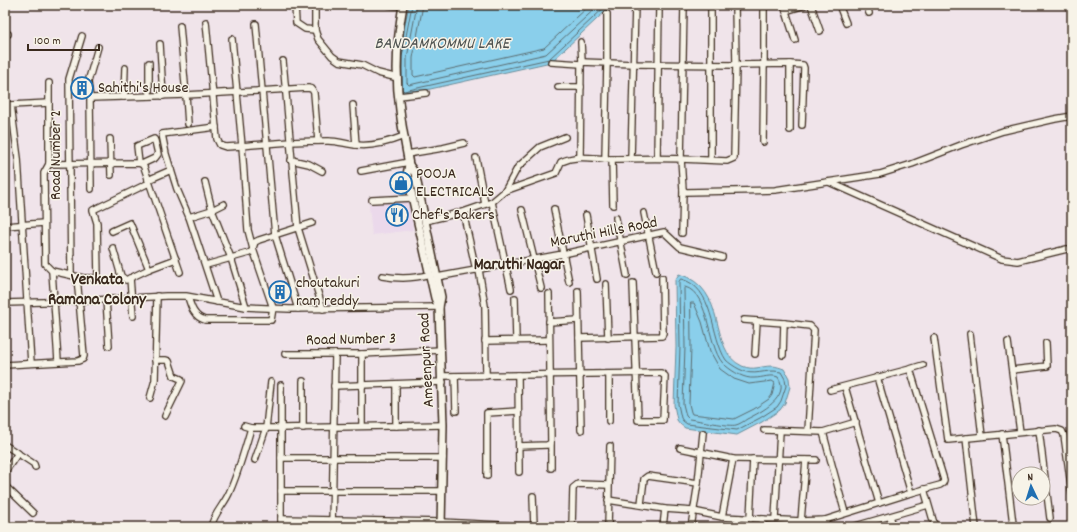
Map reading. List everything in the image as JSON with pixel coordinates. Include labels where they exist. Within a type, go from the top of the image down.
[{"type":"street","points":[[295,5],[296,23],[305,29],[315,30]]},
{"type":"street","points":[[315,5],[315,30],[318,39],[332,56],[339,61],[362,65],[378,73],[398,78]]},
{"type":"street","points":[[390,5],[403,5],[398,38],[399,110],[409,164],[415,173],[415,200],[433,275]]},
{"type":"street","points":[[632,158],[635,5]]},
{"type":"street","points":[[656,158],[659,5]]},
{"type":"street","points":[[682,233],[683,190],[681,159],[684,5]]},
{"type":"street","points":[[710,160],[711,5]]},
{"type":"street","points":[[425,220],[463,212],[492,202],[505,191],[556,173],[561,162],[568,159],[580,157],[605,159],[656,158],[727,162],[734,158],[736,65],[735,5]]},
{"type":"street","points":[[784,5],[795,40]]},
{"type":"street","points":[[786,11],[805,5]]},
{"type":"street","points":[[811,5],[820,31]]},
{"type":"street","points":[[839,5],[846,23]]},
{"type":"street","points":[[867,5],[869,13]]},
{"type":"street","points":[[763,142],[764,9]]},
{"type":"street","points":[[605,159],[607,14]]},
{"type":"street","points":[[206,22],[217,139],[220,145],[226,147],[290,141],[331,141],[356,145],[370,145],[388,142],[404,136]]},
{"type":"street","points":[[256,24],[275,235],[298,309]]},
{"type":"street","points":[[180,26],[188,124]]},
{"type":"street","name":"Road Number 2","points":[[71,275],[69,80],[82,36]]},
{"type":"street","points":[[188,297],[194,313],[201,319],[205,320],[271,320],[272,318],[273,308],[248,230],[232,39]]},
{"type":"street","points":[[580,157],[582,42]]},
{"type":"street","points":[[160,44],[163,96]]},
{"type":"street","points":[[91,188],[90,98],[88,82],[98,47]]},
{"type":"street","points":[[283,61],[298,228],[323,310]]},
{"type":"street","points":[[551,62],[711,65],[800,64],[804,68],[802,125]]},
{"type":"street","points":[[149,63],[149,96]]},
{"type":"street","points":[[790,64],[790,130]]},
{"type":"street","points":[[124,97],[125,68]]},
{"type":"street","points":[[48,83],[49,164],[44,173],[44,223],[45,264],[52,271],[77,277],[97,278],[97,223],[93,210],[171,170]]},
{"type":"street","points":[[558,87],[581,87]]},
{"type":"street","points":[[90,98],[237,93],[262,90],[308,88],[312,89],[314,92],[318,141]]},
{"type":"street","points":[[399,96],[426,93]]},
{"type":"street","points":[[5,104],[12,105],[49,102]]},
{"type":"street","points":[[12,105],[18,158],[32,363]]},
{"type":"street","points":[[353,105],[356,145]]},
{"type":"street","points":[[683,190],[686,192],[775,190],[880,174],[1003,131],[1056,118],[1072,116]]},
{"type":"street","points":[[216,127],[162,134],[166,154],[177,189],[189,217],[218,302]]},
{"type":"street","points":[[505,191],[518,166],[540,148],[564,137]]},
{"type":"street","points":[[110,139],[111,175]]},
{"type":"street","points":[[49,164],[140,164],[155,158],[158,154],[154,139],[137,146],[140,164],[144,167],[180,272]]},
{"type":"street","points":[[407,154],[464,143]]},
{"type":"street","points":[[476,158],[485,204]]},
{"type":"street","points":[[612,158],[613,205]]},
{"type":"street","points":[[291,160],[309,164],[322,171]]},
{"type":"street","points":[[361,171],[409,164]]},
{"type":"street","points":[[205,182],[212,210],[231,258],[246,307]]},
{"type":"street","points":[[829,182],[1002,259],[1018,260],[1067,249],[1072,250]]},
{"type":"street","points":[[372,200],[415,200]]},
{"type":"street","points":[[415,200],[425,220],[433,275]]},
{"type":"street","points":[[492,202],[511,289]]},
{"type":"street","points":[[189,217],[212,210],[224,204]]},
{"type":"street","points":[[554,209],[562,254],[569,282]]},
{"type":"street","points":[[522,210],[541,288]]},
{"type":"street","points":[[463,212],[485,306],[486,376]]},
{"type":"street","points":[[644,213],[656,272]]},
{"type":"street","points":[[586,215],[597,279]]},
{"type":"street","points":[[616,218],[626,275]]},
{"type":"street","points":[[5,226],[44,223]]},
{"type":"street","points":[[112,231],[130,223],[149,269]]},
{"type":"street","points":[[206,265],[249,253],[253,249],[255,242],[312,223]]},
{"type":"street","name":"Maruthi Hills Road","points":[[382,276],[418,278],[477,270],[562,254],[648,234],[664,232],[680,247],[722,257]]},
{"type":"street","points":[[113,248],[121,276],[126,280],[149,269],[176,259]]},
{"type":"street","points":[[52,271],[58,361]]},
{"type":"street","name":"Ameenpur Road","points":[[433,275],[441,297],[439,307],[443,379],[441,525]]},
{"type":"street","points":[[5,365],[82,360],[84,356],[77,277]]},
{"type":"street","points":[[130,278],[133,316]]},
{"type":"street","points":[[579,338],[661,337],[663,335],[662,278]]},
{"type":"street","points":[[334,386],[396,384],[443,379],[455,376],[636,374],[661,373],[665,376],[663,420],[638,420],[636,374],[633,283]]},
{"type":"street","points":[[606,284],[608,338]]},
{"type":"street","points":[[578,291],[581,430]]},
{"type":"street","points":[[549,294],[551,468]]},
{"type":"street","points":[[5,303],[80,301],[157,296],[188,297],[246,307],[323,310],[439,307]]},
{"type":"street","points":[[150,398],[154,383],[157,296]]},
{"type":"street","points":[[515,298],[516,340]]},
{"type":"street","points":[[106,299],[109,346]]},
{"type":"street","points":[[549,322],[578,320]]},
{"type":"street","points":[[744,320],[810,326],[814,330],[808,431]]},
{"type":"street","points":[[755,354],[757,321]]},
{"type":"street","points":[[783,355],[784,323]]},
{"type":"street","points":[[970,334],[982,436]]},
{"type":"street","points":[[934,338],[948,440],[1039,430],[1062,430],[1072,493]]},
{"type":"street","points":[[485,341],[549,340]]},
{"type":"street","points":[[1008,342],[1020,432]]},
{"type":"street","points":[[1012,370],[1047,366],[1046,343]]},
{"type":"street","name":"Road Number 3","points":[[285,354],[362,354],[441,350]]},
{"type":"street","points":[[332,527],[335,354]]},
{"type":"street","points":[[362,354],[362,426]]},
{"type":"street","points":[[155,360],[169,361],[174,376],[182,379],[165,416]]},
{"type":"street","points":[[830,390],[923,365]]},
{"type":"street","points":[[608,500],[665,509],[693,511],[722,517],[801,521],[825,520],[940,485],[944,480],[910,368]]},
{"type":"street","points":[[609,374],[609,421]]},
{"type":"street","points":[[518,375],[519,472]]},
{"type":"street","points":[[455,376],[456,411]]},
{"type":"street","points":[[877,378],[911,493]]},
{"type":"street","points":[[302,428],[303,381]]},
{"type":"street","points":[[256,460],[266,428],[271,382]]},
{"type":"street","points":[[396,384],[396,426]]},
{"type":"street","points":[[281,385],[281,527]]},
{"type":"street","points":[[845,387],[879,503]]},
{"type":"street","points":[[487,476],[487,413],[518,411]]},
{"type":"street","points":[[764,430],[823,432],[856,422]]},
{"type":"street","points":[[244,426],[251,428],[302,428],[333,426],[443,425]]},
{"type":"street","points":[[211,527],[212,520],[229,493],[251,428]]},
{"type":"street","points":[[775,519],[780,430]]},
{"type":"street","points":[[1039,430],[1050,518]]},
{"type":"street","points":[[823,432],[845,513]]},
{"type":"street","points":[[691,527],[698,483],[703,434]]},
{"type":"street","points":[[1002,434],[1013,524]]},
{"type":"street","points":[[966,438],[976,527]]},
{"type":"street","points":[[519,446],[547,445],[551,443]]},
{"type":"street","points":[[5,446],[34,464],[35,467]]},
{"type":"street","points":[[608,527],[610,446]]},
{"type":"street","points":[[680,448],[733,459],[816,460]]},
{"type":"street","points":[[5,472],[18,453]]},
{"type":"street","points":[[281,458],[443,458]]},
{"type":"street","points":[[722,517],[733,459]]},
{"type":"street","points":[[750,519],[753,459]]},
{"type":"street","points":[[801,521],[806,460]]},
{"type":"street","points":[[641,504],[644,480],[648,476],[698,483]]},
{"type":"street","points":[[572,527],[573,488],[578,484],[608,485]]},
{"type":"street","points":[[5,486],[33,513]]},
{"type":"street","points":[[924,489],[934,527]]},
{"type":"street","points":[[281,491],[442,491]]},
{"type":"street","points":[[534,496],[534,527]]},
{"type":"street","points":[[852,527],[862,526],[928,505]]},
{"type":"street","points":[[662,527],[665,509]]},
{"type":"street","points":[[890,517],[894,527]]},
{"type":"street","points":[[737,527],[739,518]]},
{"type":"street","points":[[281,519],[538,527]]},
{"type":"street","points":[[762,527],[763,519]]},
{"type":"street","points":[[825,520],[827,527]]},
{"type":"shaded area","points":[[409,200],[413,230],[372,235],[369,205]]},
{"type":"water","name":"BANDAMKOMMU LAKE","points":[[409,5],[612,5],[551,62],[399,96],[398,57]]},
{"type":"water","points":[[679,274],[695,282],[705,292],[712,305],[720,334],[731,358],[742,366],[746,367],[754,368],[772,366],[784,369],[789,378],[790,387],[785,403],[780,410],[762,422],[737,435],[685,428],[677,420],[674,405],[676,347],[675,280]]},
{"type":"place","name":"Sahithi's House","points":[[82,88]]},
{"type":"place","name":"POOJA ELECTRICALS","points":[[401,183]]},
{"type":"place","name":"Chef's Bakers","points":[[397,215]]},
{"type":"place","name":"choutakuri ram reddy","points":[[280,292]]},
{"type":"district","name":"Maruthi Nagar","points":[[519,266]]},
{"type":"district","name":"Venkata Ramana Colony","points":[[97,291]]}]
